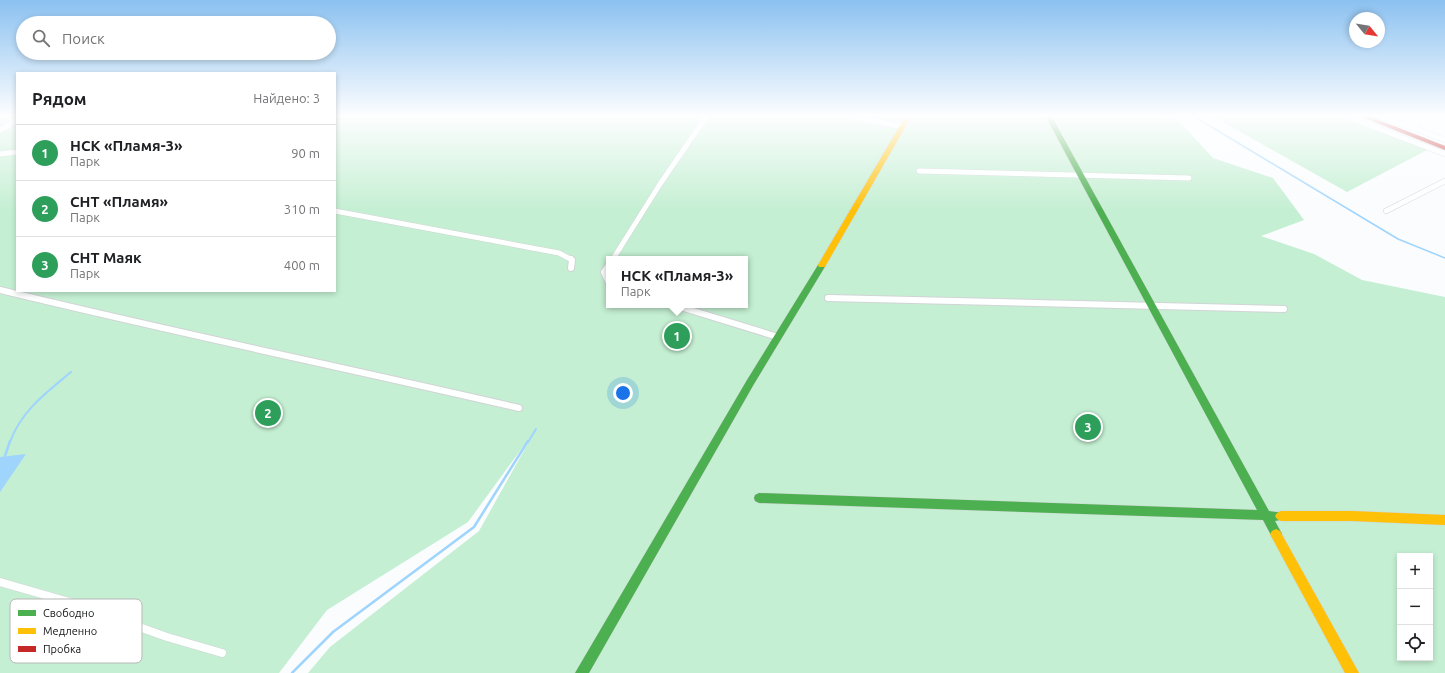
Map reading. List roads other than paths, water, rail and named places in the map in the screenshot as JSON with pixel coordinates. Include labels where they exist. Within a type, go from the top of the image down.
[{"type":"street","points":[[615,256],[684,148]]},
{"type":"street","points":[[582,673],[689,486],[890,148]]},
{"type":"street","points":[[1066,148],[1352,673]]},
{"type":"street","points":[[1430,148],[1445,154]]},
{"type":"street","points":[[0,154],[16,152]]},
{"type":"street","points":[[919,171],[1189,178]]},
{"type":"street","points":[[1386,211],[1445,181]]},
{"type":"street","points":[[336,211],[559,253],[572,260],[571,268]]},
{"type":"street","points":[[0,290],[106,316],[301,358],[519,408]]},
{"type":"street","points":[[828,298],[894,301],[1085,303],[1284,309]]},
{"type":"street","points":[[684,308],[778,336]]},
{"type":"street","points":[[759,498],[1267,516],[1352,516],[1445,520]]},
{"type":"street","points":[[0,582],[59,599]]},
{"type":"street","points":[[142,628],[222,653]]},
{"type":"water","points":[[26,454],[0,492],[0,457]]},
{"type":"waterway","points":[[1247,148],[1398,239],[1445,258]]},
{"type":"waterway","points":[[10,442],[15,431],[28,412],[44,395],[71,372]]},
{"type":"waterway","points":[[528,442],[536,429]]},
{"type":"waterway","points":[[5,456],[10,441]]},
{"type":"waterway","points":[[292,673],[333,632],[474,527],[528,441]]},
{"type":"place","name":"НСК «Пламя-3»","points":[[677,336]]},
{"type":"place","name":"СНТ «Пламя»","points":[[268,413]]},
{"type":"place","name":"СНТ Маяк","points":[[1088,427]]}]
